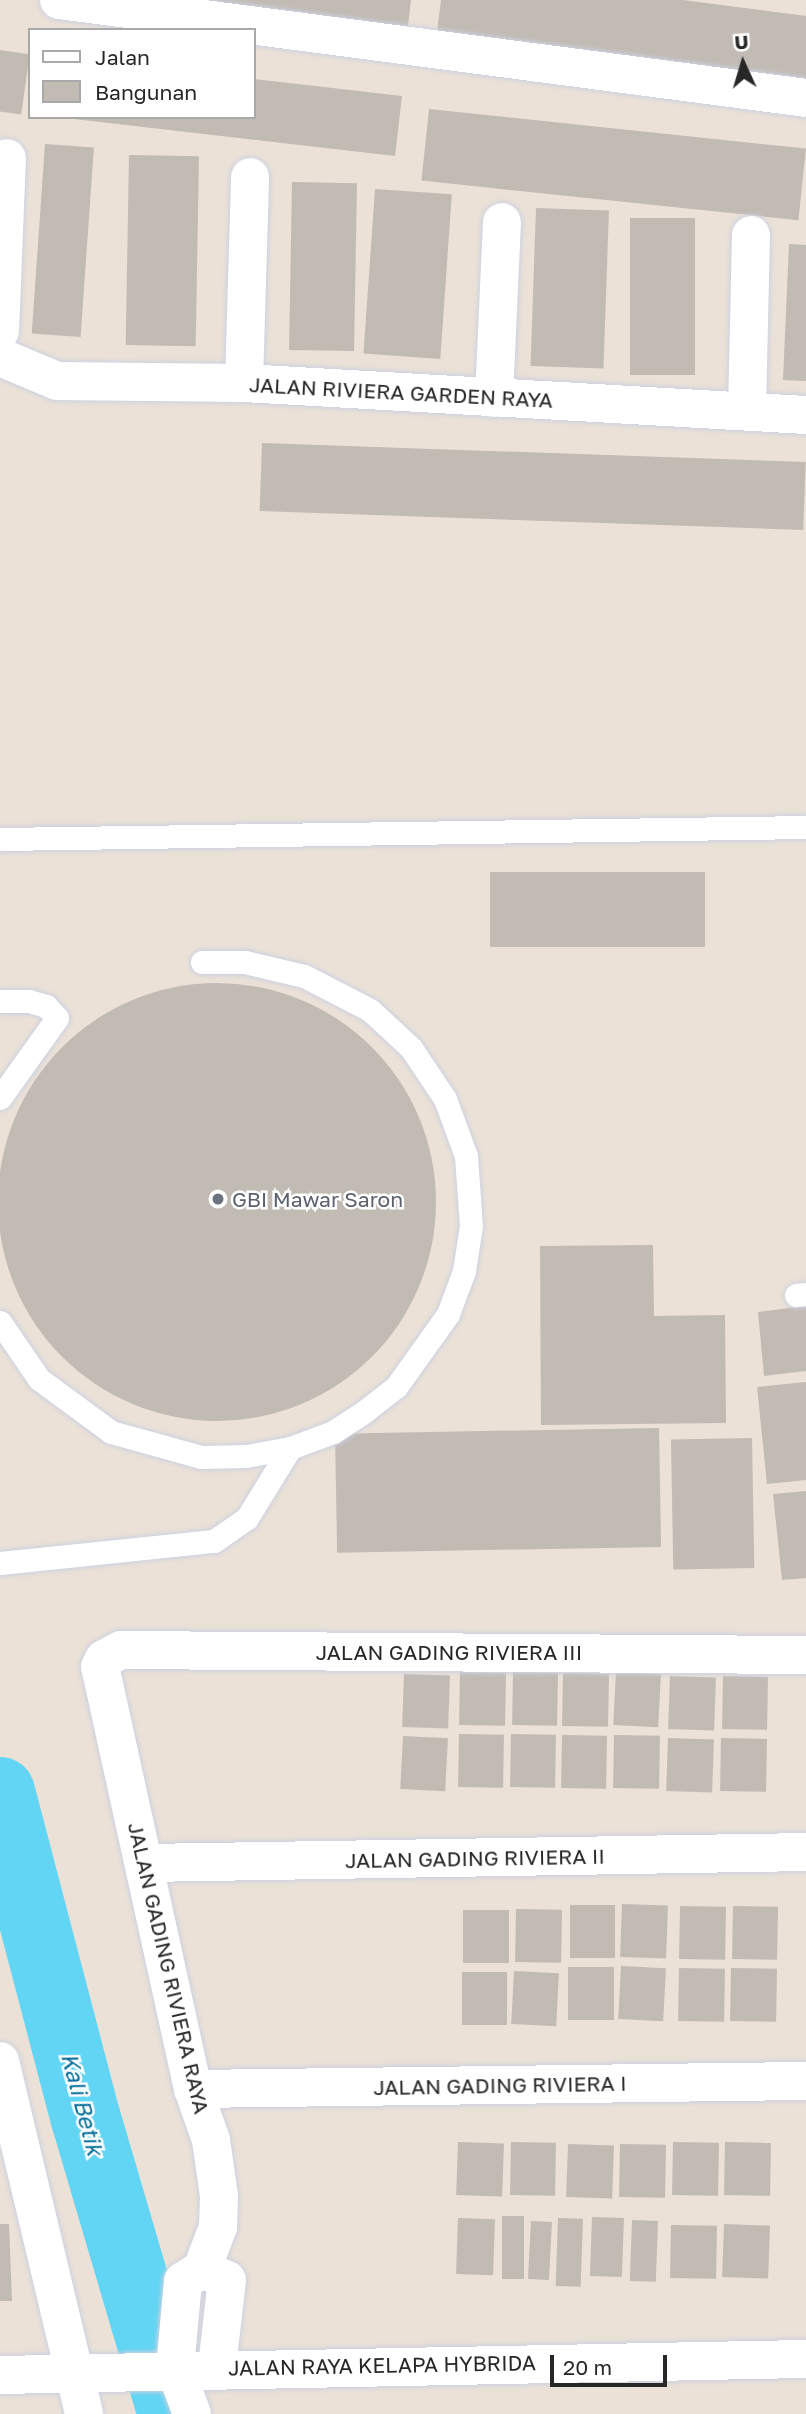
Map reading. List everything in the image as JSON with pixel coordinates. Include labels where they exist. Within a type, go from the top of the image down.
[{"type":"street","points":[[58,0],[806,99]]},
{"type":"street","points":[[0,331],[7,158]]},
{"type":"street","points":[[244,383],[250,177]]},
{"type":"street","points":[[494,398],[502,222]]},
{"type":"street","points":[[747,411],[751,235]]},
{"type":"street","name":"JALAN RIVIERA GARDEN RAYA","points":[[0,358],[57,381],[244,383],[806,415]]},
{"type":"street","name":"JALAN GADING RIVIERA III","points":[[100,1667],[111,1652],[121,1650],[806,1655]]},
{"type":"street","name":"JALAN GADING RIVIERA RAYA","points":[[100,1667],[193,2088],[211,2140],[219,2196],[218,2227],[202,2269],[183,2281],[173,2369]]},
{"type":"street","name":"JALAN GADING RIVIERA II","points":[[145,1863],[806,1852]]},
{"type":"street","points":[[0,2061],[87,2374],[84,2413]]},
{"type":"street","name":"JALAN GADING RIVIERA I","points":[[193,2088],[806,2081]]},
{"type":"street","points":[[202,2269],[227,2280],[217,2367]]},
{"type":"street","name":"JALAN RAYA KELAPA HYBRIDA","points":[[0,2375],[87,2374],[217,2367],[806,2359]]},
{"type":"street","points":[[173,2369],[192,2412]]},
{"type":"lane","points":[[0,839],[806,827]]},
{"type":"lane","points":[[0,1322],[39,1379],[111,1432],[201,1457],[290,1448],[333,1432],[396,1387],[426,1352],[464,1271],[471,1226],[466,1156],[445,1099],[411,1048],[370,1010],[304,975],[245,962],[202,962]]},
{"type":"lane","points":[[0,1001],[29,1001],[46,1006],[57,1018],[0,1098]]},
{"type":"lane","points":[[0,1563],[214,1541],[247,1518],[290,1448]]},
{"type":"building","points":[[177,0],[411,0],[407,34]]},
{"type":"building","points":[[441,0],[683,0],[806,16],[806,86],[436,39]]},
{"type":"building","points":[[0,50],[28,54],[21,115],[0,112]]},
{"type":"building","points":[[256,79],[402,96],[395,156],[74,119],[256,119]]},
{"type":"building","points":[[429,109],[806,149],[798,220],[421,181]]},
{"type":"building","points":[[45,144],[94,147],[81,337],[32,334]]},
{"type":"building","points":[[129,155],[199,156],[196,346],[126,345]]},
{"type":"building","points":[[292,182],[357,183],[354,351],[289,350]]},
{"type":"building","points":[[375,189],[452,194],[440,359],[363,354]]},
{"type":"building","points":[[536,208],[609,211],[603,368],[530,366]]},
{"type":"building","points":[[630,218],[695,218],[695,375],[630,375]]},
{"type":"building","points":[[789,244],[806,245],[806,381],[783,380]]},
{"type":"building","points":[[262,443],[806,462],[803,530],[260,511]]},
{"type":"building","points":[[490,872],[705,872],[705,947],[490,947]]},
{"type":"building","name":"GBI Mawar Saron","points":[[196,984],[238,984],[281,992],[320,1009],[356,1033],[386,1063],[410,1099],[427,1138],[435,1181],[435,1223],[427,1266],[410,1305],[386,1341],[356,1371],[320,1395],[281,1412],[238,1420],[196,1420],[153,1412],[114,1395],[78,1371],[48,1341],[24,1305],[7,1266],[-1,1223],[-1,1181],[7,1138],[24,1099],[48,1063],[78,1033],[114,1009],[153,992]]},
{"type":"building","points":[[653,1245],[654,1316],[725,1315],[726,1423],[541,1425],[540,1246]]},
{"type":"building","points":[[806,1306],[806,1371],[764,1376],[758,1312]]},
{"type":"building","points":[[806,1382],[806,1480],[767,1484],[757,1387]]},
{"type":"building","points":[[659,1428],[661,1547],[337,1553],[335,1434]]},
{"type":"building","points":[[752,1438],[754,1568],[673,1569],[671,1439]]},
{"type":"building","points":[[806,1491],[806,1578],[782,1580],[773,1494]]},
{"type":"building","points":[[460,1672],[506,1673],[505,1726],[459,1725]]},
{"type":"building","points":[[513,1672],[558,1673],[557,1726],[512,1725]]},
{"type":"building","points":[[616,1672],[661,1674],[658,1727],[613,1725]]},
{"type":"building","points":[[563,1673],[609,1674],[608,1727],[562,1726]]},
{"type":"building","points":[[404,1674],[450,1676],[448,1729],[402,1727]]},
{"type":"building","points":[[670,1676],[716,1678],[714,1731],[668,1729]]},
{"type":"building","points":[[723,1676],[768,1677],[767,1730],[722,1729]]},
{"type":"building","points":[[459,1734],[504,1735],[503,1788],[458,1787]]},
{"type":"building","points":[[511,1734],[556,1735],[555,1788],[510,1787]]},
{"type":"building","points":[[562,1735],[607,1736],[606,1789],[561,1788]]},
{"type":"building","points":[[614,1735],[660,1736],[659,1789],[613,1788]]},
{"type":"building","points":[[403,1736],[448,1738],[445,1791],[400,1789]]},
{"type":"building","points":[[668,1738],[714,1740],[712,1793],[666,1791]]},
{"type":"building","points":[[721,1738],[767,1739],[766,1792],[720,1791]]},
{"type":"building","points":[[622,1904],[668,1906],[666,1959],[620,1957]]},
{"type":"building","points":[[570,1905],[615,1905],[615,1958],[570,1958]]},
{"type":"building","points":[[680,1906],[726,1907],[725,1960],[679,1959]]},
{"type":"building","points":[[733,1906],[778,1907],[777,1960],[732,1959]]},
{"type":"building","points":[[516,1909],[562,1910],[561,1963],[515,1962]]},
{"type":"building","points":[[463,1910],[509,1910],[509,1963],[463,1963]]},
{"type":"building","points":[[621,1966],[666,1968],[663,2021],[618,2019]]},
{"type":"building","points":[[568,1967],[614,1967],[614,2020],[568,2020]]},
{"type":"building","points":[[679,1968],[725,1969],[724,2022],[678,2021]]},
{"type":"building","points":[[731,1968],[777,1969],[776,2022],[730,2021]]},
{"type":"building","points":[[514,1971],[559,1973],[556,2026],[511,2024]]},
{"type":"building","points":[[462,1972],[507,1972],[507,2025],[462,2025]]},
{"type":"building","points":[[458,2142],[504,2144],[502,2197],[456,2195]]},
{"type":"building","points":[[511,2142],[556,2143],[555,2196],[510,2195]]},
{"type":"building","points":[[673,2142],[719,2143],[718,2196],[672,2195]]},
{"type":"building","points":[[725,2142],[771,2143],[770,2196],[724,2195]]},
{"type":"building","points":[[568,2144],[614,2146],[612,2199],[566,2197]]},
{"type":"building","points":[[620,2144],[666,2145],[665,2198],[619,2197]]},
{"type":"building","points":[[502,2216],[524,2216],[524,2279],[502,2279]]},
{"type":"building","points":[[592,2217],[624,2218],[622,2277],[590,2276]]},
{"type":"building","points":[[458,2218],[495,2219],[493,2275],[456,2274]]},
{"type":"building","points":[[558,2218],[583,2219],[581,2287],[556,2286]]},
{"type":"building","points":[[632,2220],[658,2221],[656,2282],[630,2281]]},
{"type":"building","points":[[531,2221],[552,2222],[549,2280],[528,2279]]},
{"type":"building","points":[[0,2224],[9,2224],[12,2301],[0,2301]]},
{"type":"building","points":[[724,2224],[770,2226],[768,2279],[722,2277]]},
{"type":"building","points":[[671,2225],[717,2226],[716,2279],[670,2278]]},
{"type":"waterway","name":"Kali Betik","points":[[0,1792],[86,2119],[173,2414]]},
{"type":"place","name":"GBI Mawar Saron","points":[[218,1199]]}]
